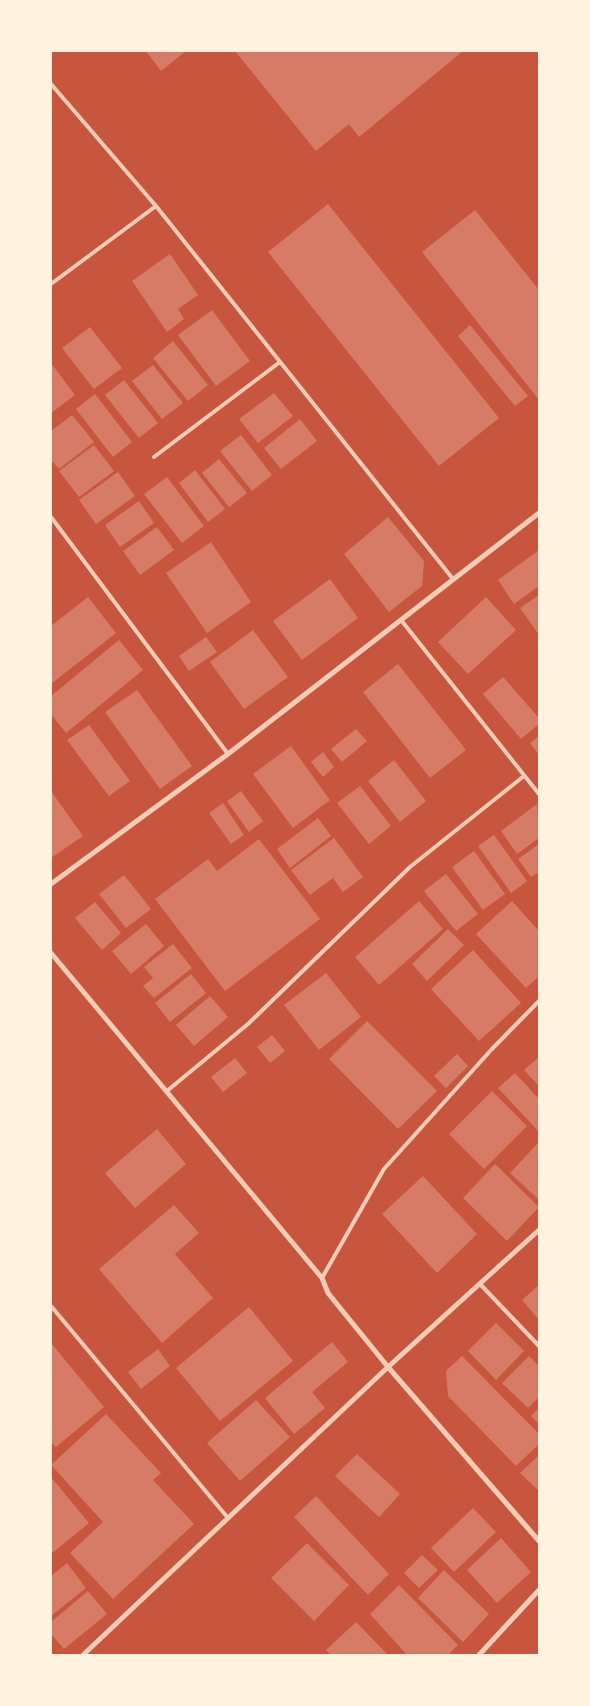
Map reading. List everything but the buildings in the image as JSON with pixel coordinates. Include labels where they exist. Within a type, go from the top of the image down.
[{"type":"street","points":[[51,884],[228,754],[539,513]]},
{"type":"street","points":[[51,953],[322,1278],[328,1293],[388,1367],[539,1541]]},
{"type":"street","points":[[83,1655],[388,1367],[539,1230]]},
{"type":"street","points":[[479,1655],[539,1590]]},
{"type":"lane","points":[[51,84],[156,206],[454,580]]},
{"type":"lane","points":[[51,284],[156,206]]},
{"type":"lane","points":[[154,457],[280,362]]},
{"type":"lane","points":[[51,517],[228,754]]},
{"type":"lane","points":[[401,620],[539,794]]},
{"type":"lane","points":[[167,1091],[248,1024],[410,867],[524,776]]},
{"type":"lane","points":[[322,1278],[384,1169],[491,1050],[539,1001]]},
{"type":"lane","points":[[480,1284],[539,1346]]},
{"type":"lane","points":[[51,1306],[228,1518]]}]
